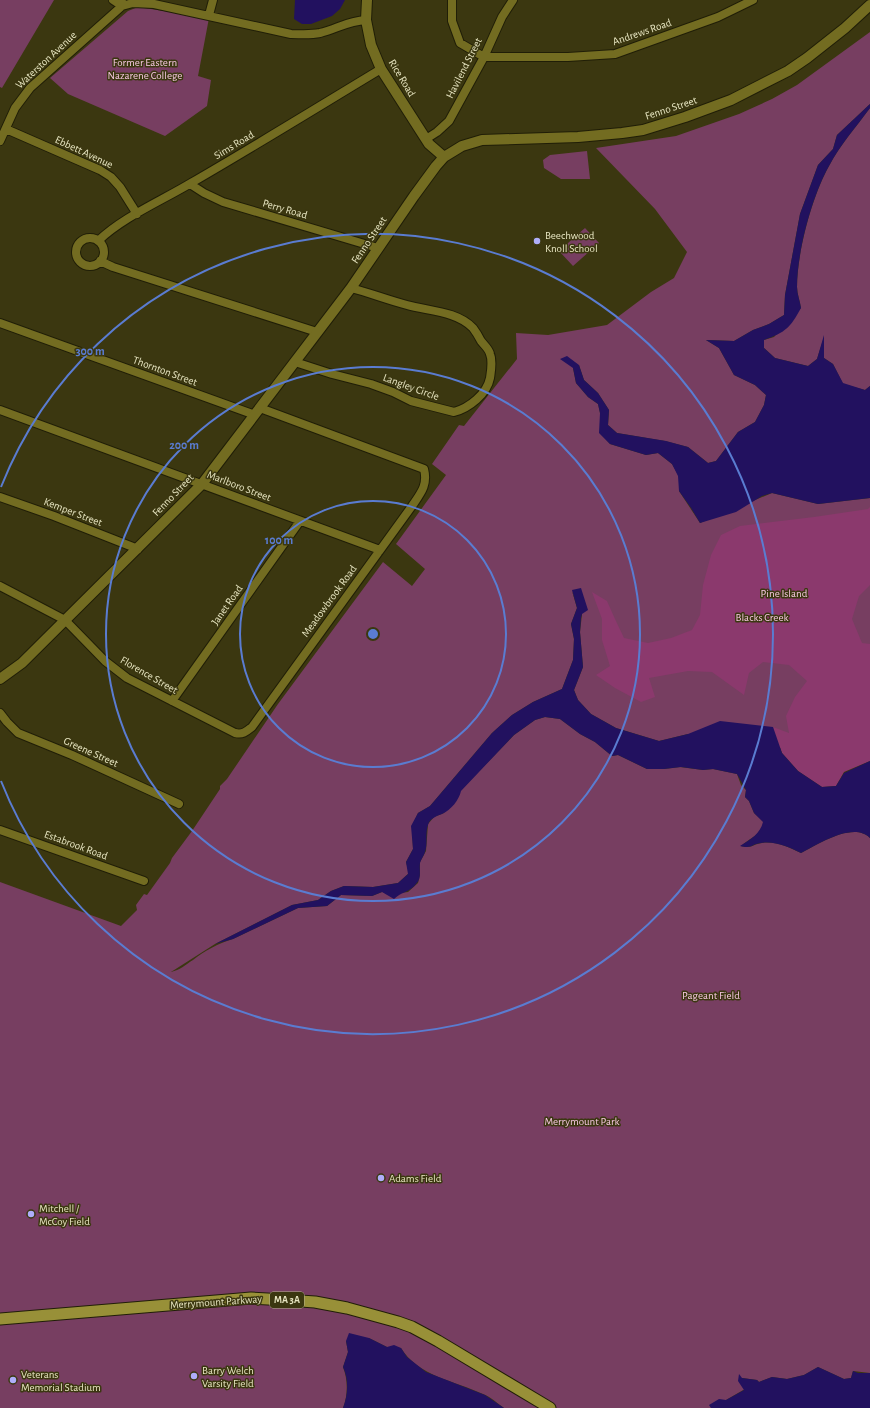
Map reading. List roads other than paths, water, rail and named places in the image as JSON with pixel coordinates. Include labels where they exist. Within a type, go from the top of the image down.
[{"type":"main road","name":"Merrymount Parkway","points":[[0,1319],[228,1300],[286,1300],[315,1302],[347,1308],[412,1327],[550,1408]]},
{"type":"street","points":[[113,0],[122,3],[142,2],[209,15],[292,34],[308,35],[322,33],[354,20],[366,20]]},
{"type":"street","points":[[209,15],[213,0]]},
{"type":"street","name":"Rice Road","points":[[367,0],[366,20],[371,45],[381,68],[429,144],[444,158]]},
{"type":"street","points":[[452,0],[452,21],[460,43],[484,57]]},
{"type":"street","name":"Havilend Street","points":[[426,139],[437,132],[449,121],[484,57],[502,17],[513,0]]},
{"type":"street","name":"Andrews Road","points":[[484,57],[568,57],[615,54],[718,17],[753,0]]},
{"type":"street","name":"Waterston Avenue","points":[[0,141],[15,108],[30,88],[122,3]]},
{"type":"street","name":"Fenno Street","points":[[0,679],[22,663],[202,484],[352,288],[378,248],[436,166],[444,158],[462,146],[482,140],[622,133],[643,130],[685,117],[731,100],[788,71],[845,28],[870,5]]},
{"type":"street","name":"Sims Road","points":[[98,241],[105,234],[137,214],[190,184],[381,68]]},
{"type":"street","name":"Ebbett Avenue","points":[[6,129],[100,170],[112,177],[137,214]]},
{"type":"street","name":"Perry Road","points":[[190,184],[223,202],[378,248]]},
{"type":"street","points":[[91,238],[98,241],[104,252],[100,261],[91,266],[84,265],[80,262],[76,256],[76,249],[79,244],[84,240],[91,238]]},
{"type":"street","points":[[100,261],[113,267],[317,332]]},
{"type":"street","name":"Langley Circle","points":[[295,362],[379,387],[411,401],[454,412],[459,411],[475,401],[485,392],[489,381],[491,368],[490,353],[473,328],[463,320],[441,312],[410,306],[352,288]]},
{"type":"street","name":"Thornton Street","points":[[0,323],[424,469]]},
{"type":"street","name":"Marlboro Street","points":[[0,410],[380,550]]},
{"type":"street","name":"Meadowbrook Road","points":[[235,733],[245,733],[252,727],[380,550],[425,486],[426,477],[424,469]]},
{"type":"street","name":"Kemper Street","points":[[0,497],[54,516],[138,549]]},
{"type":"street","name":"Janet Road","points":[[172,702],[300,521]]},
{"type":"street","name":"Florence Street","points":[[0,586],[65,620],[105,662],[127,678],[235,733]]},
{"type":"street","name":"Greene Street","points":[[0,713],[18,733],[179,804]]},
{"type":"street","name":"Estabrook Road","points":[[0,830],[144,881]]},
{"type":"place","name":"Beechwood Knoll School","points":[[537,241]]},
{"type":"place","name":"Adams Field","points":[[381,1178]]},
{"type":"place","name":"Mitchell / McCoy Field","points":[[31,1214]]},
{"type":"place","name":"Barry Welch Varsity Field","points":[[194,1376]]},
{"type":"place","name":"Veterans Memorial Stadium","points":[[13,1380]]},
{"type":"park label","name":"Former Eastern Nazarene College","points":[[145,68]]},
{"type":"park label","name":"Pine Island","points":[[784,593]]},
{"type":"park label","name":"Blacks Creek","points":[[762,617]]},
{"type":"park label","name":"Pageant Field","points":[[711,995]]},
{"type":"park label","name":"Merrymount Park","points":[[582,1121]]}]
